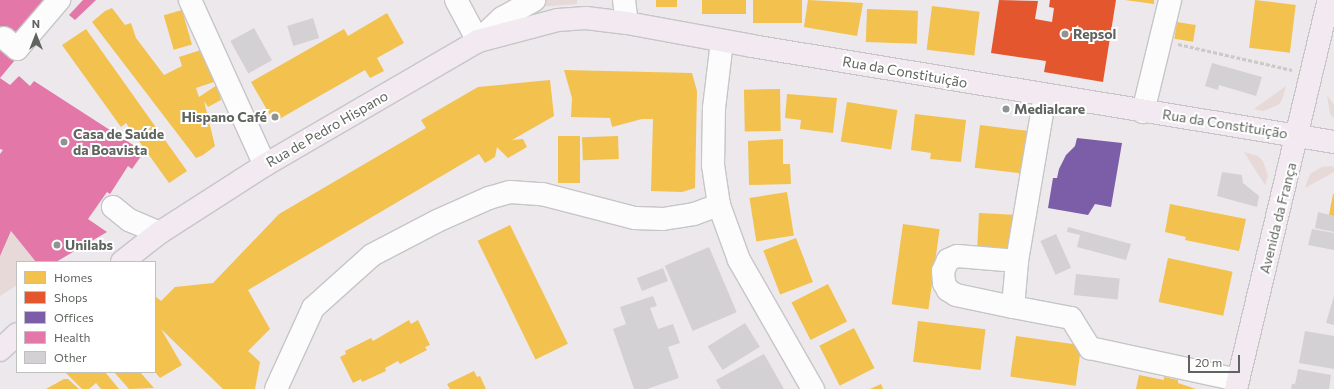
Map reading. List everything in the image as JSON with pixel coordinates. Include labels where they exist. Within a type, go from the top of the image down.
[{"type":"main road","name":"Avenida da França","points":[[1237,385],[1298,136],[1329,0]]},
{"type":"main road","name":"Rua da Constituição","points":[[478,41],[558,20],[586,18],[627,22],[722,41],[1143,112],[1334,142]]},
{"type":"main road","name":"Rua de Pedro Hispano","points":[[123,261],[159,233],[265,165],[478,41]]},
{"type":"main road","points":[[0,332],[16,324]]},
{"type":"main road","points":[[0,350],[16,335]]},
{"type":"street","points":[[4,38],[17,49],[59,0]]},
{"type":"street","points":[[190,0],[265,165]]},
{"type":"street","points":[[456,0],[478,41]]},
{"type":"street","name":"Rua de Pedro Hispano","points":[[478,41],[502,18],[534,0]]},
{"type":"street","points":[[624,0],[627,22]]},
{"type":"street","points":[[1143,112],[1170,0]]},
{"type":"street","points":[[722,41],[714,108],[712,165],[719,205],[739,260],[813,389]]},
{"type":"street","points":[[1013,307],[1017,261],[1045,95]]},
{"type":"street","points":[[276,389],[313,308],[372,255],[437,221],[489,198],[510,192],[542,194],[635,218],[663,219],[686,215],[719,205]]},
{"type":"street","points":[[115,204],[129,220],[159,233]]},
{"type":"street","points":[[1017,261],[957,256],[948,260],[943,271],[944,282],[948,290],[956,295],[1071,318],[1090,348],[1237,385]]},
{"type":"path","points":[[1160,40],[1312,74]]},
{"type":"shaded area","points":[[545,0],[577,0],[577,4],[536,7]]},
{"type":"shaded area","points":[[1286,86],[1282,100],[1278,105],[1263,111],[1254,109]]},
{"type":"shaded area","points":[[1327,95],[1334,105],[1334,118],[1330,114]]},
{"type":"shaded area","points":[[1244,152],[1258,156],[1263,161],[1268,176],[1265,185]]},
{"type":"shaded area","points":[[1322,167],[1334,167],[1334,172],[1305,188],[1310,174]]},
{"type":"shaded area","points":[[11,231],[35,261],[16,261],[16,286],[0,296],[0,256]]},
{"type":"building: Homes","points":[[656,0],[677,0],[677,7],[656,7]]},
{"type":"building: Homes","points":[[702,0],[746,0],[746,14],[702,14]]},
{"type":"building: Homes","points":[[753,0],[802,0],[802,23],[753,23]]},
{"type":"building: Homes","points":[[808,0],[863,3],[857,36],[804,27]]},
{"type":"building: Homes","points":[[1125,0],[1154,0],[1154,4]]},
{"type":"building: Homes","points":[[1255,0],[1296,5],[1290,53],[1249,48]]},
{"type":"building: Homes","points":[[932,6],[980,12],[974,56],[927,50]]},
{"type":"building: Homes","points":[[112,8],[125,25],[131,23],[136,38],[164,75],[182,66],[179,57],[204,49],[214,82],[196,88],[199,97],[217,85],[221,100],[208,107],[204,101],[215,146],[203,155],[196,158],[92,22],[105,11]]},
{"type":"building: Homes","points":[[867,9],[918,11],[917,44],[866,42]]},
{"type":"building: Homes","points":[[182,10],[192,45],[174,50],[164,15]]},
{"type":"building: Homes","points":[[387,13],[404,43],[377,58],[384,71],[370,78],[365,70],[274,122],[251,82],[344,29],[348,36]]},
{"type":"building: Homes","points":[[1177,22],[1196,25],[1193,42],[1174,39]]},
{"type":"building: Homes","points":[[86,29],[187,171],[169,183],[126,123],[121,127],[62,45]]},
{"type":"building: Homes","points":[[564,70],[692,73],[697,91],[695,188],[682,192],[651,191],[653,119],[642,119],[612,127],[610,118],[571,117],[572,98]]},
{"type":"building: Homes","points":[[550,80],[554,116],[512,140],[523,139],[527,147],[508,158],[497,147],[495,157],[485,163],[479,154],[248,290],[270,329],[248,351],[260,362],[255,389],[223,389],[161,329],[182,365],[160,378],[156,373],[156,297],[161,301],[175,287],[213,283],[279,214],[426,128],[421,120],[478,87]]},
{"type":"building: Homes","points":[[780,89],[781,131],[745,132],[744,90]]},
{"type":"building: Homes","points":[[787,94],[837,98],[833,133],[800,129],[801,120],[785,118]]},
{"type":"building: Homes","points":[[847,102],[897,110],[891,149],[841,142]]},
{"type":"building: Homes","points":[[915,114],[966,120],[961,162],[930,159],[931,153],[911,150]]},
{"type":"building: Homes","points":[[980,125],[1030,131],[1024,174],[975,168]]},
{"type":"building: Homes","points":[[558,136],[580,136],[580,183],[558,183]]},
{"type":"building: Homes","points":[[618,136],[619,159],[583,160],[582,137]]},
{"type":"building: Homes","points":[[783,139],[783,164],[790,164],[791,184],[749,185],[748,141]]},
{"type":"building: Homes","points":[[787,192],[794,235],[756,241],[749,198]]},
{"type":"building: Homes","points":[[1334,194],[1334,216],[1329,215]]},
{"type":"building: Homes","points":[[1170,204],[1246,219],[1239,251],[1185,240],[1186,237],[1165,232]]},
{"type":"building: Homes","points":[[979,213],[1013,215],[1011,253],[977,251]]},
{"type":"building: Homes","points":[[903,224],[940,229],[928,309],[892,304]]},
{"type":"building: Homes","points":[[510,225],[568,344],[536,359],[478,241]]},
{"type":"building: Homes","points":[[796,238],[813,282],[780,294],[763,251]]},
{"type":"building: Homes","points":[[1168,258],[1233,272],[1223,316],[1159,302]]},
{"type":"building: Homes","points":[[828,284],[847,321],[811,340],[791,303]]},
{"type":"building: Homes","points":[[409,320],[411,324],[418,320],[430,345],[425,347],[427,350],[400,364],[398,361],[385,368],[386,371],[362,382],[361,379],[353,383],[340,357],[346,354],[345,351],[371,338],[373,341]]},
{"type":"building: Homes","points":[[918,321],[985,329],[980,370],[913,362]]},
{"type":"building: Homes","points":[[854,328],[874,368],[840,386],[819,346]]},
{"type":"building: Homes","points":[[1016,336],[1081,345],[1076,386],[1010,377]]},
{"type":"building: Homes","points":[[474,371],[477,377],[480,376],[486,389],[450,389],[447,384]]},
{"type":"building: Homes","points":[[66,373],[106,373],[119,389],[101,389],[96,383],[89,389],[82,389]]},
{"type":"building: Homes","points":[[115,373],[141,373],[154,388],[129,389]]},
{"type":"building: Homes","points":[[1139,375],[1164,380],[1164,377],[1178,380],[1178,383],[1196,389],[1136,389]]},
{"type":"building: Homes","points":[[64,379],[68,379],[79,389],[46,389]]},
{"type":"building: Homes","points":[[881,384],[883,389],[870,389]]},
{"type":"building: Shops","points":[[999,0],[1038,1],[1035,19],[1052,22],[1054,8],[1049,7],[1050,0],[1116,0],[1103,82],[1044,72],[1046,61],[991,53]]},
{"type":"building: Offices","points":[[1077,138],[1122,143],[1111,207],[1095,204],[1088,215],[1048,208],[1053,178],[1057,178],[1059,169],[1066,155],[1075,146]]},
{"type":"building: Health","points":[[0,0],[44,0],[17,33],[12,29],[0,44]]},
{"type":"building: Health","points":[[83,0],[96,0],[75,20],[69,15]]},
{"type":"building: Health","points":[[0,48],[15,60],[0,78]]},
{"type":"building: Health","name":"Casa de Saúde da Boavista","points":[[19,76],[30,86],[34,81],[144,152],[132,169],[128,166],[110,194],[107,192],[88,219],[107,232],[58,261],[35,261],[11,231],[0,256],[0,154],[3,150],[0,149],[0,78],[10,85]]},
{"type":"building: Other","points":[[313,18],[319,38],[293,46],[287,26]]},
{"type":"building: Other","points":[[254,28],[272,60],[248,73],[230,41]]},
{"type":"building: Other","points":[[1212,63],[1262,77],[1256,96],[1219,85],[1218,90],[1205,86]]},
{"type":"building: Other","points":[[1222,172],[1242,175],[1243,183],[1259,196],[1257,207],[1217,196]]},
{"type":"building: Other","points":[[1318,212],[1334,216],[1334,232],[1315,228]]},
{"type":"building: Other","points":[[1068,227],[1131,244],[1126,260],[1077,247],[1080,235],[1067,232]]},
{"type":"building: Other","points":[[1312,229],[1334,233],[1334,250],[1308,245]]},
{"type":"building: Other","points":[[1056,234],[1071,268],[1056,275],[1040,241]]},
{"type":"building: Other","points":[[709,247],[737,312],[693,331],[665,266]]},
{"type":"building: Other","points":[[663,268],[668,281],[642,291],[637,278]]},
{"type":"building: Other","points":[[1076,274],[1120,279],[1118,299],[1074,295]]},
{"type":"building: Other","points":[[653,296],[657,306],[650,308],[658,329],[673,324],[680,343],[668,347],[679,378],[647,389],[634,389],[613,329],[626,324],[620,307]]},
{"type":"building: Other","points":[[1334,296],[1334,325],[1326,323]]},
{"type":"building: Other","points":[[745,323],[760,347],[723,370],[708,346]]},
{"type":"building: Other","points":[[1305,331],[1334,336],[1334,369],[1299,363]]},
{"type":"building: Other","points":[[764,354],[784,389],[721,389],[716,380]]},
{"type":"building: Other","points":[[1298,369],[1331,375],[1329,389],[1291,389],[1292,384],[1295,384]]},
{"type":"place","name":"Repsol","points":[[1065,34]]},
{"type":"place","name":"Medialcare","points":[[1006,109]]},
{"type":"place","name":"Hispano Café","points":[[275,117]]},
{"type":"place","name":"Casa de Saúde da Boavista","points":[[64,142]]},
{"type":"place","name":"Unilabs","points":[[57,245]]}]
